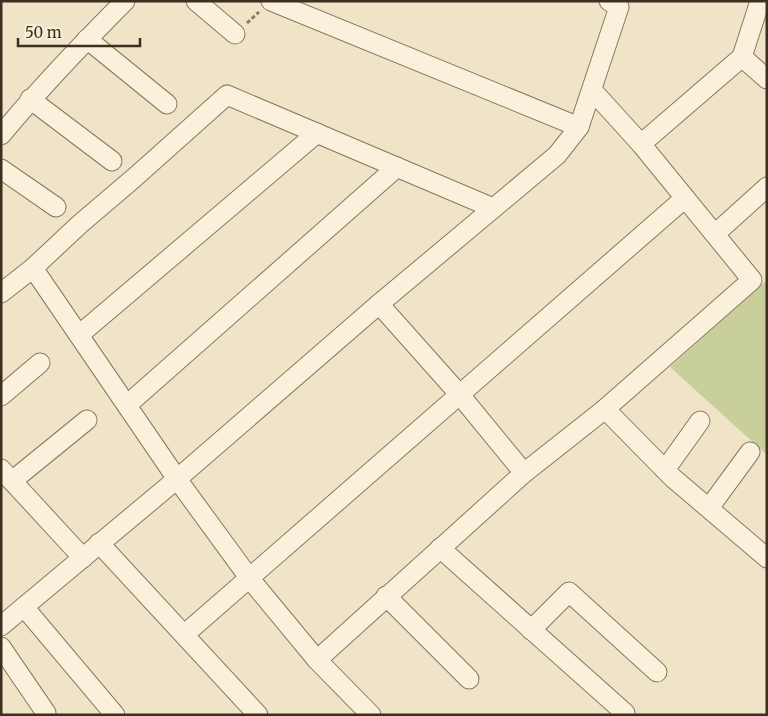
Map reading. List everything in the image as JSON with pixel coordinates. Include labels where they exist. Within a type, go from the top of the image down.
[{"type":"street","points":[[1,135],[30,99],[125,1]]},
{"type":"street","points":[[196,1],[235,34]]},
{"type":"street","points":[[641,144],[742,57],[760,1]]},
{"type":"street","points":[[115,715],[10,613],[83,558],[379,304],[557,155],[579,127],[592,90],[616,3]]},
{"type":"street","points":[[268,4],[579,127]]},
{"type":"street","points":[[87,39],[167,104]]},
{"type":"street","points":[[742,57],[767,79]]},
{"type":"street","points":[[316,660],[524,473],[605,409],[752,280],[641,144],[592,90]]},
{"type":"street","points":[[1,293],[33,268],[80,224],[227,95],[492,208]]},
{"type":"street","points":[[30,99],[112,161]]},
{"type":"street","points":[[79,335],[317,133]]},
{"type":"street","points":[[127,406],[398,167]]},
{"type":"street","points":[[1,169],[56,207]]},
{"type":"street","points":[[715,234],[767,187]]},
{"type":"street","points":[[184,634],[250,579],[685,198]]},
{"type":"street","points":[[33,268],[177,479],[250,579],[316,660],[370,715]]},
{"type":"street","points":[[379,304],[460,395],[524,473]]},
{"type":"street","points":[[1,396],[40,363]]},
{"type":"street","points":[[605,409],[665,470],[709,508],[765,551]]},
{"type":"street","points":[[83,558],[7,475],[87,420]]},
{"type":"street","points":[[665,470],[700,421]]},
{"type":"street","points":[[709,508],[750,452]]},
{"type":"street","points":[[99,543],[258,715]]},
{"type":"street","points":[[440,548],[625,713]]},
{"type":"street","points":[[531,630],[569,592],[657,672]]},
{"type":"street","points":[[386,596],[469,679]]},
{"type":"street","points":[[1,647],[46,713]]},
{"type":"path","points":[[235,34],[268,4]]},
{"type":"green space","points":[[767,280],[767,455],[670,367]]}]
